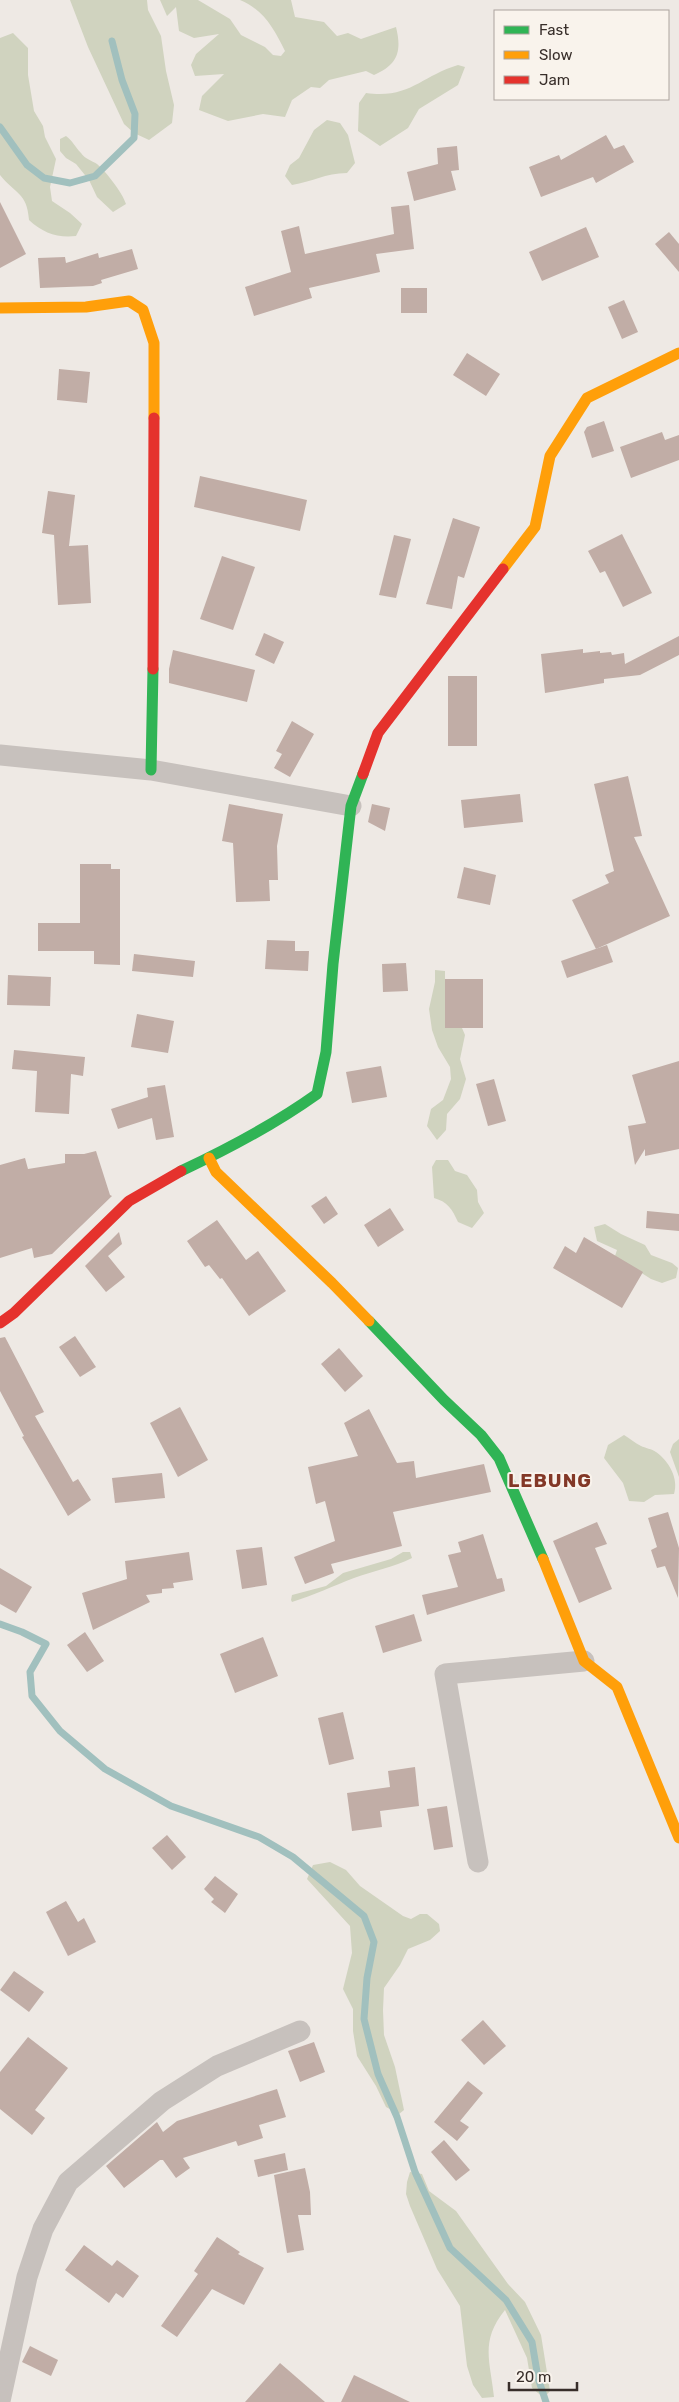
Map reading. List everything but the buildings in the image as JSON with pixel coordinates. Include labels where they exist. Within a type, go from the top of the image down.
[{"type":"street","points":[[0,308],[86,307],[129,301],[143,310],[154,343],[155,586],[151,770]]},
{"type":"street","points":[[0,1323],[14,1313],[129,1201],[166,1178],[209,1158],[293,1111],[317,1094],[326,1052],[333,964],[351,806],[378,733],[535,527],[550,456],[587,398],[679,353]]},
{"type":"street","points":[[0,755],[151,770],[351,806]]},
{"type":"street","points":[[209,1158],[216,1172],[332,1283],[444,1400],[481,1435],[499,1458],[559,1595],[584,1661],[617,1687],[679,1838]]},
{"type":"street","points":[[478,1862],[444,1674],[584,1661]]},
{"type":"street","points":[[0,2401],[27,2277],[43,2228],[68,2182],[162,2101],[217,2066],[300,2031]]},
{"type":"green space","points":[[70,0],[147,0],[148,10],[161,36],[166,71],[174,105],[172,123],[149,140],[134,133],[124,124],[88,47]]},
{"type":"green space","points":[[160,0],[198,0],[230,19],[241,35],[265,47],[273,55],[281,56],[285,51],[277,35],[256,9],[240,0],[291,0],[295,17],[324,22],[337,36],[348,33],[361,39],[396,27],[398,50],[393,62],[374,75],[366,71],[329,80],[320,88],[311,87],[292,100],[285,117],[263,114],[228,121],[199,110],[202,96],[224,74],[195,76],[191,65],[196,54],[219,34],[194,38],[179,31],[176,7],[167,16]]},
{"type":"green space","points":[[13,33],[28,48],[28,75],[34,111],[43,126],[45,137],[56,159],[50,187],[52,201],[82,224],[76,236],[56,235],[34,225],[29,220],[23,198],[0,175],[0,38]]},
{"type":"green space","points":[[458,65],[465,67],[458,85],[419,109],[408,128],[380,146],[358,131],[359,103],[366,93],[394,93],[405,90]]},
{"type":"green space","points":[[327,120],[340,123],[348,135],[355,163],[347,173],[332,174],[292,185],[285,176],[290,165],[299,158],[314,130]]},
{"type":"green space","points":[[66,136],[84,156],[97,164],[105,172],[118,188],[126,204],[113,212],[97,197],[89,180],[76,164],[66,158],[60,151],[60,139]]},
{"type":"green space","points":[[435,970],[445,971],[445,1028],[462,1028],[465,1035],[460,1059],[466,1079],[460,1099],[447,1114],[446,1130],[437,1140],[427,1126],[431,1109],[443,1100],[451,1079],[450,1067],[438,1047],[432,1030],[429,1009],[435,982]]},
{"type":"green space","points":[[436,1160],[448,1160],[455,1171],[467,1175],[477,1190],[478,1202],[484,1213],[472,1228],[458,1222],[449,1207],[434,1198],[432,1167]]},
{"type":"green space","points":[[605,1224],[645,1245],[651,1255],[672,1263],[678,1268],[676,1278],[662,1283],[651,1279],[615,1256],[617,1250],[597,1241],[594,1227]]},
{"type":"green space","points":[[624,1435],[641,1446],[654,1451],[665,1460],[674,1476],[674,1494],[655,1495],[644,1502],[629,1501],[623,1483],[604,1458],[608,1445]]},
{"type":"green space","points":[[679,1439],[679,1477],[670,1452],[673,1444]]},
{"type":"green space","points":[[403,1552],[410,1552],[412,1558],[292,1602],[291,1600],[292,1595],[326,1586],[343,1573],[391,1559]]},
{"type":"green space","points":[[330,1862],[346,1870],[360,1886],[403,1916],[411,1919],[420,1914],[427,1914],[439,1924],[440,1931],[430,1940],[408,1949],[400,1965],[384,1988],[384,2035],[395,2067],[404,2110],[399,2114],[386,2107],[376,2086],[357,2056],[353,2031],[353,2009],[343,1989],[352,1953],[350,1926],[307,1879],[313,1865]]},
{"type":"green space","points":[[410,2172],[422,2174],[429,2191],[456,2211],[508,2284],[525,2302],[541,2335],[550,2391],[544,2398],[532,2388],[527,2358],[505,2310],[497,2321],[489,2341],[489,2361],[494,2397],[482,2398],[473,2385],[467,2366],[460,2306],[437,2269],[406,2194]]},
{"type":"waterway","points":[[0,127],[27,165],[44,178],[70,183],[95,176],[134,138],[135,114],[122,80],[112,41]]},
{"type":"waterway","points":[[0,1624],[46,1644],[30,1672],[32,1696],[60,1731],[105,1769],[171,1806],[259,1837],[293,1857],[364,1916],[374,1942],[367,1978],[364,2019],[378,2074],[397,2117],[415,2172],[450,2248],[506,2300],[532,2342],[538,2378],[546,2402]]},
{"type":"traffic: fast","points":[[151,770],[153,669]]},
{"type":"traffic: fast","points":[[181,1171],[251,1136],[317,1094],[326,1052],[333,964],[351,806],[363,774]]},
{"type":"traffic: fast","points":[[369,1321],[444,1400],[481,1435],[499,1458],[543,1559]]},
{"type":"traffic: slow","points":[[0,308],[86,307],[129,301],[143,310],[154,343],[154,418]]},
{"type":"traffic: slow","points":[[503,569],[535,527],[550,456],[587,398],[679,353]]},
{"type":"traffic: slow","points":[[209,1158],[216,1172],[369,1321]]},
{"type":"traffic: slow","points":[[543,1559],[584,1661],[617,1687],[679,1838]]},
{"type":"traffic: jam","points":[[153,669],[154,418]]},
{"type":"traffic: jam","points":[[363,774],[378,733],[503,569]]},
{"type":"traffic: jam","points":[[0,1323],[14,1313],[129,1201],[181,1171]]},
{"type":"district","name":"LEBUNG","points":[[550,1480]]}]
